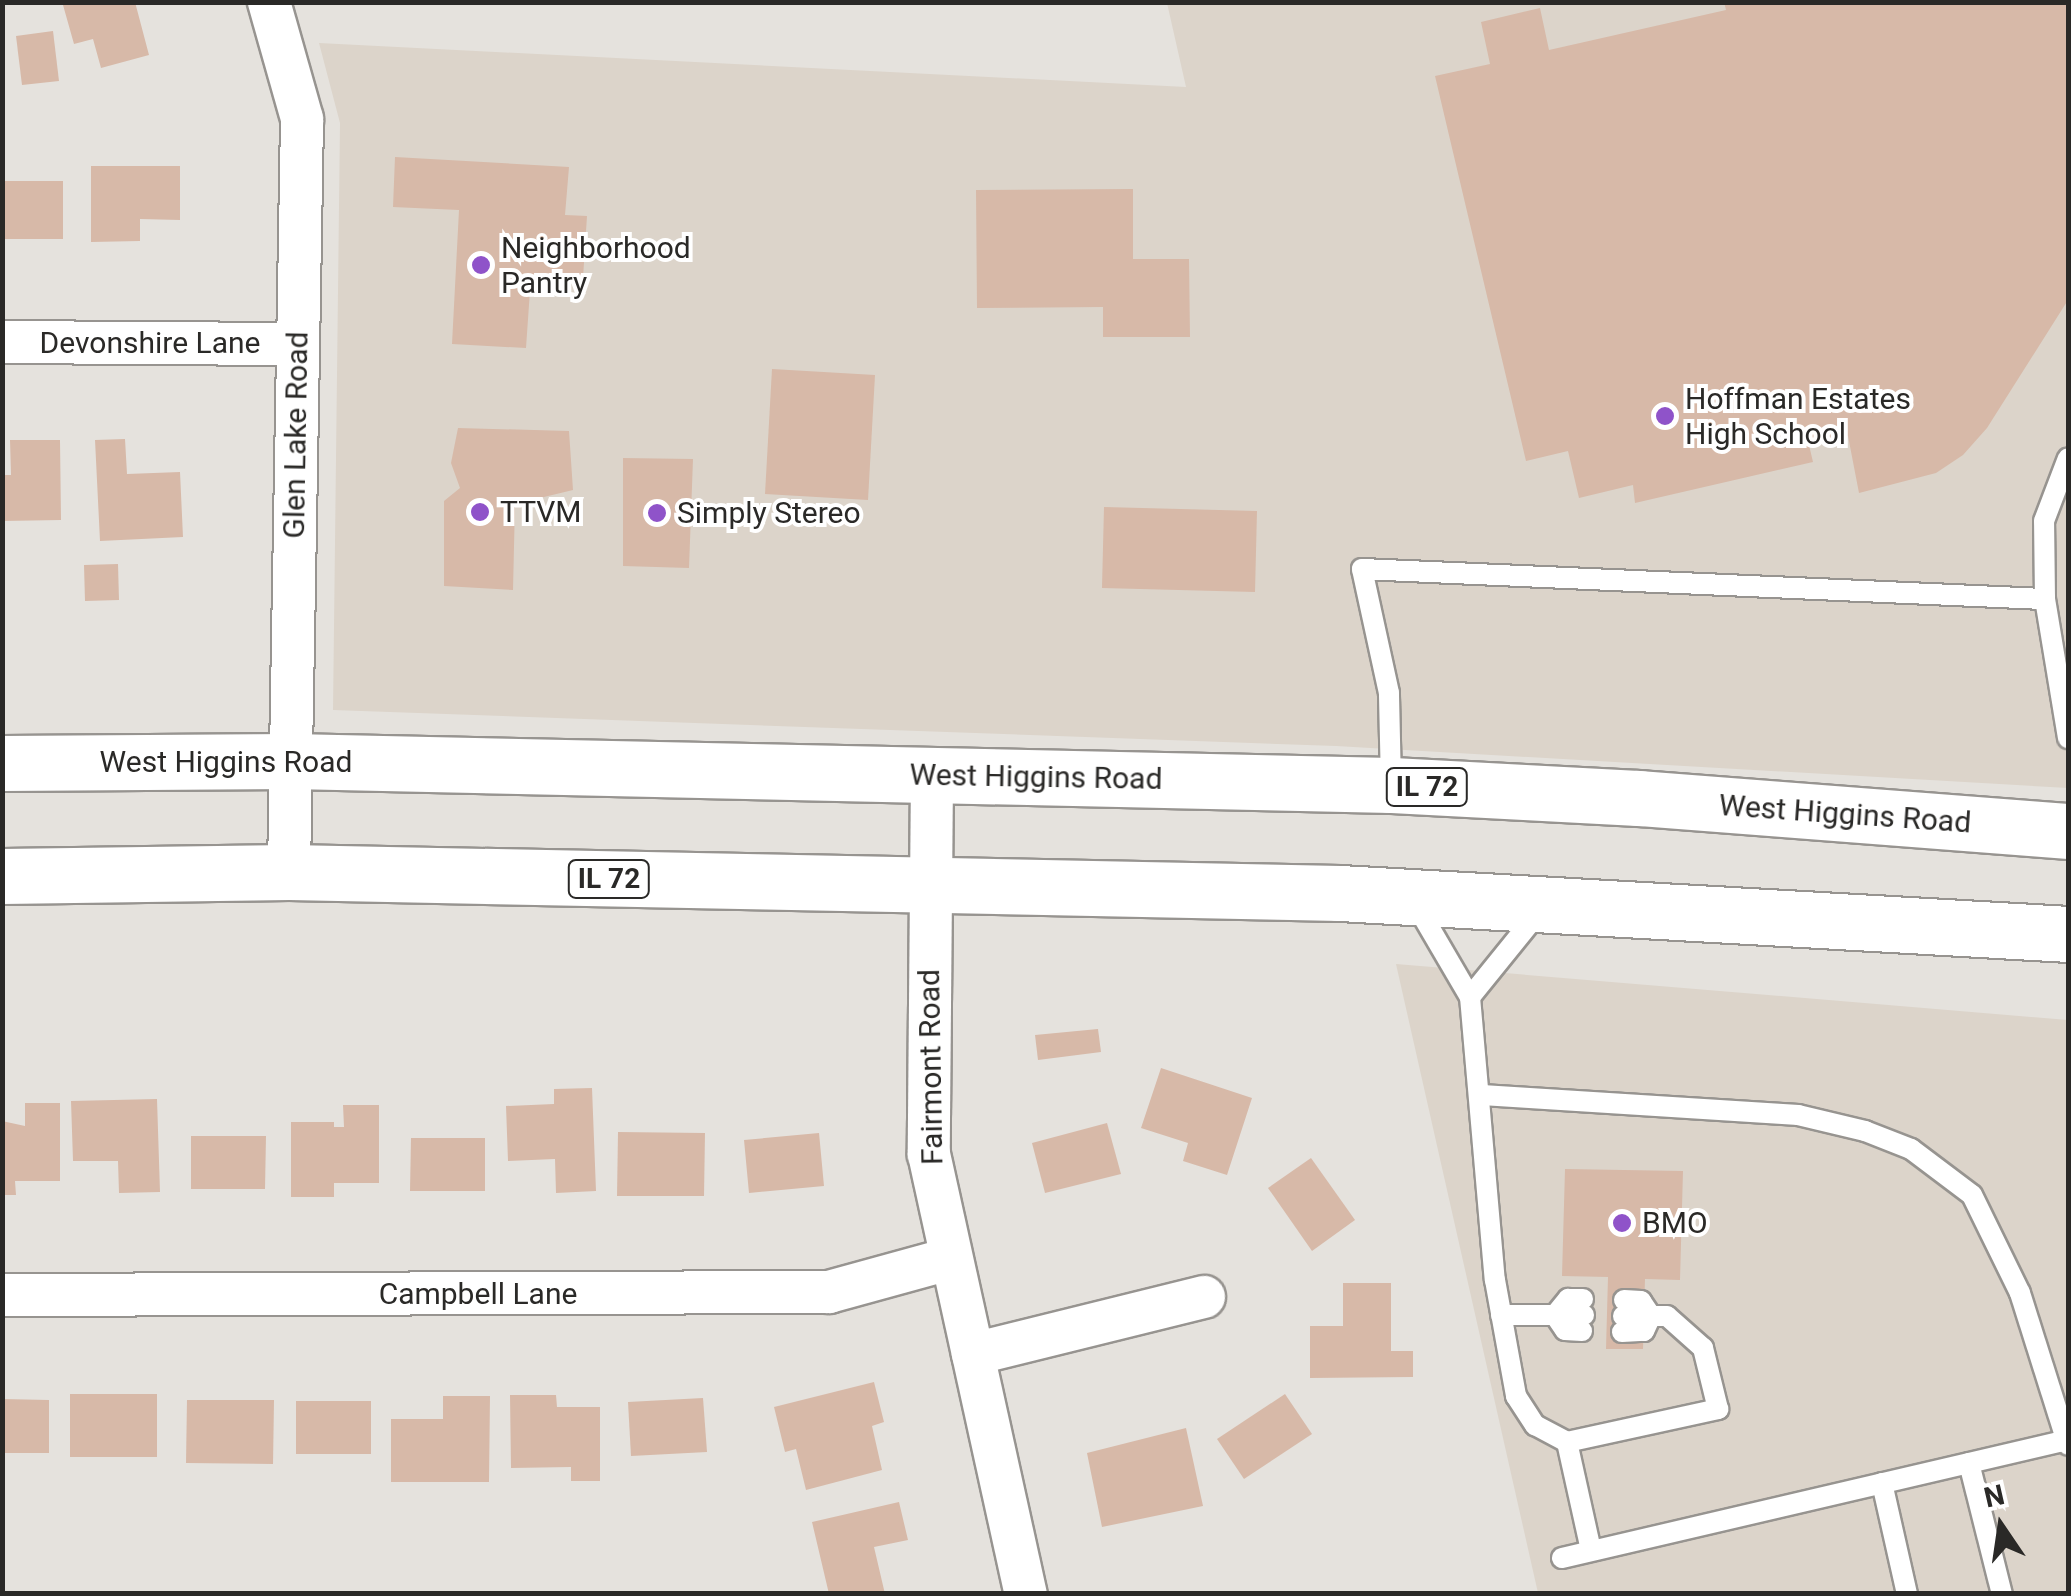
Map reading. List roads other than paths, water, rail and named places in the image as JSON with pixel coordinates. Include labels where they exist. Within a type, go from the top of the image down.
[{"type":"main road","name":"West Higgins Road","points":[[2,763],[291,760],[1391,785],[1639,798],[2068,830]]},
{"type":"main road","name":"IL 72","points":[[2,876],[289,872],[1411,897],[2068,934]]},
{"type":"street","name":"Glen Lake Road","points":[[269,2],[302,119],[289,872]]},
{"type":"street","name":"Devonshire Lane","points":[[2,342],[298,344]]},
{"type":"street","name":"Fairmont Road","points":[[932,775],[928,885],[929,1154],[1026,1594]]},
{"type":"street","name":"Campbell Lane","points":[[2,1295],[829,1292],[950,1260]]},
{"type":"street","points":[[973,1354],[1204,1297]]},
{"type":"lane","points":[[2068,458],[2044,521],[2045,600],[2068,738]]},
{"type":"lane","points":[[1391,785],[1390,693],[1362,569],[2045,600]]},
{"type":"lane","points":[[1411,897],[1470,997],[1501,1314],[1516,1396],[1536,1425],[1567,1442],[1718,1409],[1702,1348],[1667,1316],[1623,1316]]},
{"type":"lane","points":[[1470,997],[1545,904]]},
{"type":"lane","points":[[1482,1094],[1798,1115],[1865,1131],[1912,1149],[1972,1196],[2020,1293],[2068,1442],[1562,1558]]},
{"type":"lane","points":[[1501,1314],[1583,1315]]},
{"type":"lane","points":[[1567,1442],[1591,1550]]},
{"type":"lane","points":[[1969,1463],[2002,1594]]},
{"type":"lane","points":[[1882,1483],[1908,1594]]},
{"type":"place","name":"Neighborhood Pantry","points":[[481,265]]},
{"type":"place","name":"Hoffman Estates High School","points":[[1665,416]]},
{"type":"place","name":"TTVM","points":[[480,512]]},
{"type":"place","name":"Simply Stereo","points":[[657,513]]},
{"type":"place","name":"BMO","points":[[1622,1223]]}]
